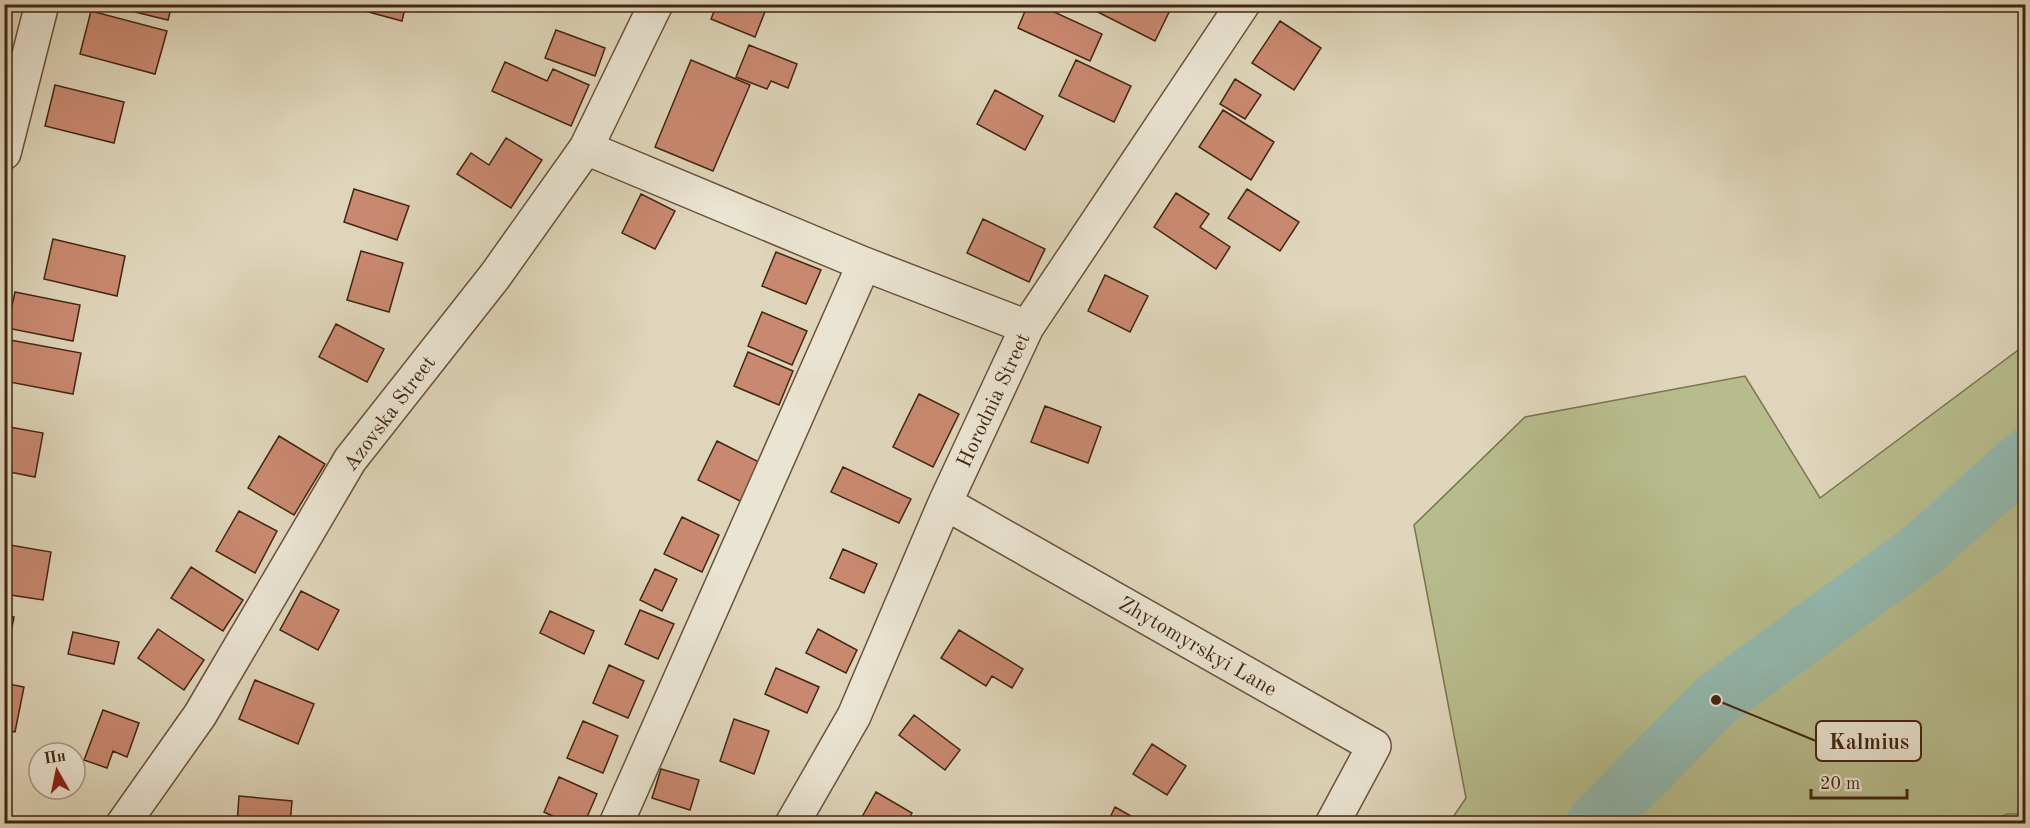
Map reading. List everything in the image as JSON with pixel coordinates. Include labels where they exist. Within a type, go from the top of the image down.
[{"type":"street","points":[[4,153],[42,4]]},
{"type":"street","name":"Azovska Street","points":[[123,824],[200,715],[351,460],[495,276],[586,148],[656,4]]},
{"type":"street","name":"Horodnia Street","points":[[792,824],[854,716],[945,503],[1027,327],[1243,4]]},
{"type":"street","points":[[586,148],[864,264],[1027,327]]},
{"type":"street","points":[[616,824],[864,264]]},
{"type":"street","name":"Zhytomyrskyi Lane","points":[[945,503],[1374,746],[1332,824]]},
{"type":"green space","points":[[2025,345],[2025,814],[2007,814],[1990,824],[1449,823],[1466,798],[1414,525],[1525,417],[1745,376],[1820,498]]},
{"type":"building","points":[[102,4],[172,4],[168,20]]},
{"type":"building","points":[[339,4],[406,4],[402,21]]},
{"type":"building","points":[[717,4],[768,4],[755,37],[711,19]]},
{"type":"building","points":[[1028,4],[1037,4],[1102,34],[1090,61],[1018,28]]},
{"type":"building","points":[[1082,4],[1173,4],[1155,41]]},
{"type":"building","points":[[91,11],[167,31],[155,74],[80,54]]},
{"type":"building","points":[[1280,21],[1321,48],[1294,90],[1252,63]]},
{"type":"building","points":[[556,30],[605,48],[595,76],[545,58]]},
{"type":"building","points":[[749,45],[797,64],[788,88],[771,81],[767,89],[736,77]]},
{"type":"building","points":[[691,60],[750,85],[713,171],[655,147]]},
{"type":"building","points":[[1076,60],[1131,86],[1114,122],[1059,96]]},
{"type":"building","points":[[505,62],[547,81],[553,69],[589,85],[571,126],[492,91]]},
{"type":"building","points":[[1235,79],[1261,95],[1245,119],[1220,104]]},
{"type":"building","points":[[55,85],[124,102],[114,143],[45,126]]},
{"type":"building","points":[[995,90],[1043,116],[1025,150],[977,124]]},
{"type":"building","points":[[1223,110],[1274,142],[1251,180],[1199,147]]},
{"type":"building","points":[[506,138],[542,160],[511,208],[457,174],[471,153],[489,165]]},
{"type":"building","points":[[354,189],[409,206],[397,240],[344,222]]},
{"type":"building","points":[[1247,189],[1299,222],[1280,251],[1228,218]]},
{"type":"building","points":[[1176,193],[1209,214],[1200,227],[1230,247],[1216,269],[1154,227]]},
{"type":"building","points":[[641,194],[675,211],[655,249],[622,233]]},
{"type":"building","points":[[983,219],[1045,249],[1029,282],[967,253]]},
{"type":"building","points":[[53,239],[125,256],[117,296],[44,279]]},
{"type":"building","points":[[361,251],[403,263],[389,312],[347,300]]},
{"type":"building","points":[[776,252],[821,270],[806,304],[762,286]]},
{"type":"building","points":[[1105,275],[1148,296],[1130,332],[1088,311]]},
{"type":"building","points":[[15,292],[80,305],[73,341],[7,328]]},
{"type":"building","points":[[762,312],[807,331],[792,365],[748,346]]},
{"type":"building","points":[[336,324],[384,349],[367,382],[319,357]]},
{"type":"building","points":[[10,340],[81,353],[73,394],[4,381],[4,367]]},
{"type":"building","points":[[748,352],[793,371],[779,405],[734,386]]},
{"type":"building","points":[[919,394],[959,414],[933,467],[893,447]]},
{"type":"building","points":[[1045,406],[1101,427],[1088,463],[1031,442]]},
{"type":"building","points":[[4,426],[43,433],[35,477],[4,471]]},
{"type":"building","points":[[279,436],[325,464],[294,515],[248,488]]},
{"type":"building","points":[[717,441],[761,463],[742,502],[698,480]]},
{"type":"building","points":[[843,467],[911,499],[899,523],[831,492]]},
{"type":"building","points":[[239,511],[277,531],[255,573],[216,551]]},
{"type":"building","points":[[682,517],[719,535],[702,572],[664,554]]},
{"type":"building","points":[[4,544],[51,552],[43,600],[4,594]]},
{"type":"building","points":[[843,549],[877,564],[864,593],[830,578]]},
{"type":"building","points":[[191,567],[243,600],[223,631],[171,598]]},
{"type":"building","points":[[655,569],[677,579],[662,611],[640,600]]},
{"type":"building","points":[[301,591],[339,610],[318,650],[280,630]]},
{"type":"building","points":[[640,610],[674,624],[658,659],[625,644]]},
{"type":"building","points":[[550,611],[594,631],[584,654],[540,633]]},
{"type":"building","points":[[4,615],[14,617],[7,653],[4,652]]},
{"type":"building","points":[[158,629],[204,660],[184,690],[138,658]]},
{"type":"building","points":[[818,629],[857,650],[846,673],[806,653]]},
{"type":"building","points":[[959,630],[1023,669],[1012,688],[992,676],[986,686],[941,658]]},
{"type":"building","points":[[73,632],[119,642],[114,664],[68,654]]},
{"type":"building","points":[[609,665],[644,681],[628,718],[593,703]]},
{"type":"building","points":[[776,668],[819,687],[807,713],[765,694]]},
{"type":"building","points":[[255,680],[314,704],[298,744],[239,719]]},
{"type":"building","points":[[4,683],[24,687],[15,732],[4,730]]},
{"type":"building","points":[[103,710],[139,723],[127,757],[113,751],[107,768],[87,761],[87,752]]},
{"type":"building","points":[[914,715],[960,750],[945,770],[899,735]]},
{"type":"building","points":[[734,719],[769,731],[754,774],[720,761]]},
{"type":"building","points":[[583,721],[618,736],[603,773],[567,758]]},
{"type":"building","points":[[1152,744],[1186,766],[1167,795],[1133,774]]},
{"type":"building","points":[[661,769],[699,780],[690,810],[652,798]]},
{"type":"building","points":[[559,777],[597,794],[584,824],[570,824],[544,812]]},
{"type":"building","points":[[876,792],[912,813],[906,824],[858,824]]},
{"type":"building","points":[[239,796],[292,801],[290,824],[237,824]]},
{"type":"building","points":[[1115,807],[1145,824],[1107,824]]},
{"type":"waterway","points":[[1594,824],[1716,700],[1922,550],[2026,457]]},
{"type":"place","name":"Kalmius","points":[[1716,700]]}]
